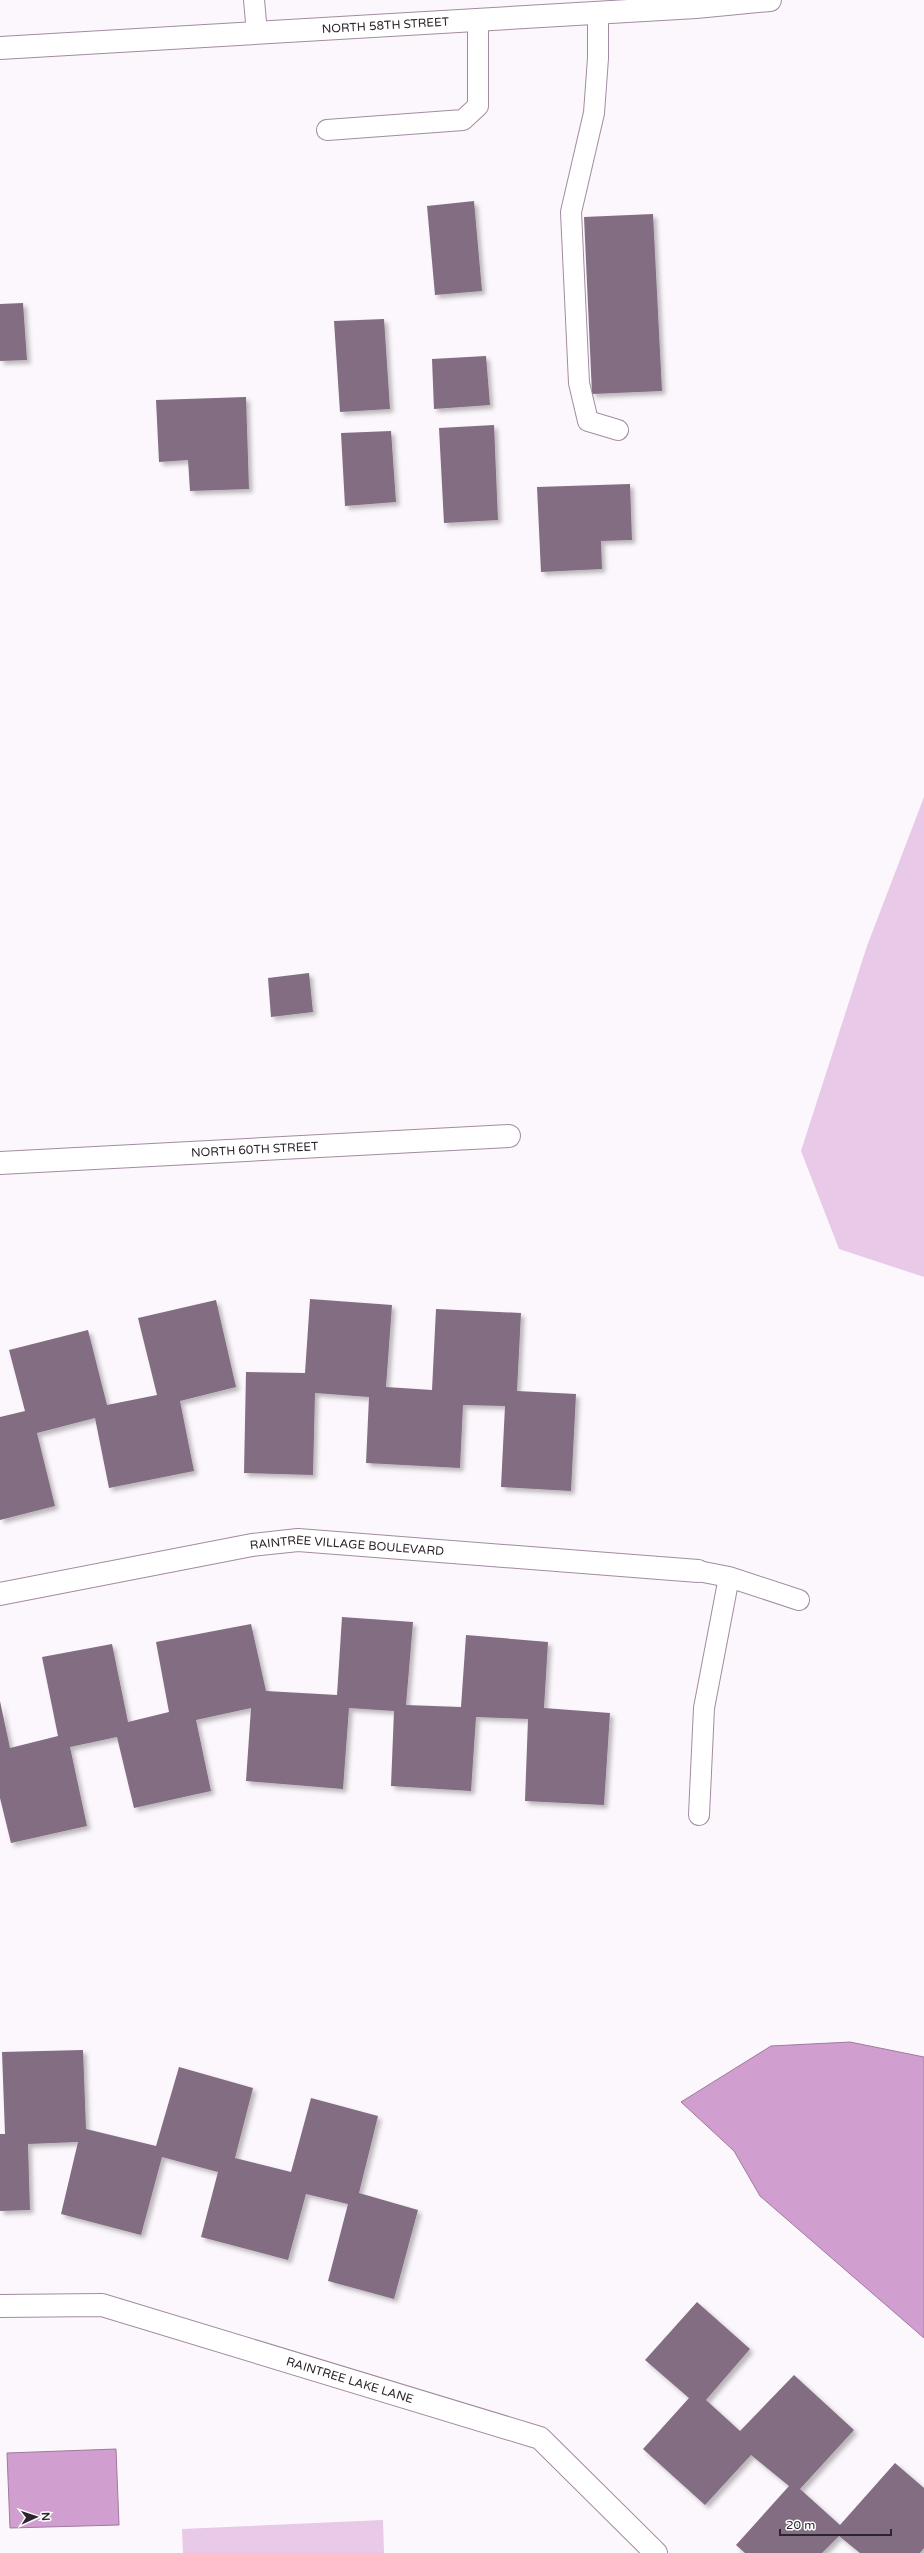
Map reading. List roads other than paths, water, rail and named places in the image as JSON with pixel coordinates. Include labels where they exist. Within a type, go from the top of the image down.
[{"type":"street","name":"NORTH 58TH STREET","points":[[0,48],[598,13],[770,0]]},
{"type":"street","name":"NORTH 60TH STREET","points":[[0,1163],[509,1136]]},
{"type":"street","name":"RAINTREE VILLAGE BOULEVARD","points":[[0,1594],[252,1545],[298,1540],[698,1571]]},
{"type":"street","name":"RAINTREE LAKE LANE","points":[[0,2306],[102,2305],[540,2438],[656,2553]]},
{"type":"lane","points":[[254,0],[257,33]]},
{"type":"lane","points":[[598,13],[598,58],[594,113],[571,212],[578,375],[588,421],[618,430]]},
{"type":"lane","points":[[327,130],[463,120],[478,106],[478,20]]},
{"type":"lane","points":[[698,1571],[729,1578],[800,1600]]},
{"type":"lane","points":[[699,1815],[704,1708],[729,1578]]}]
